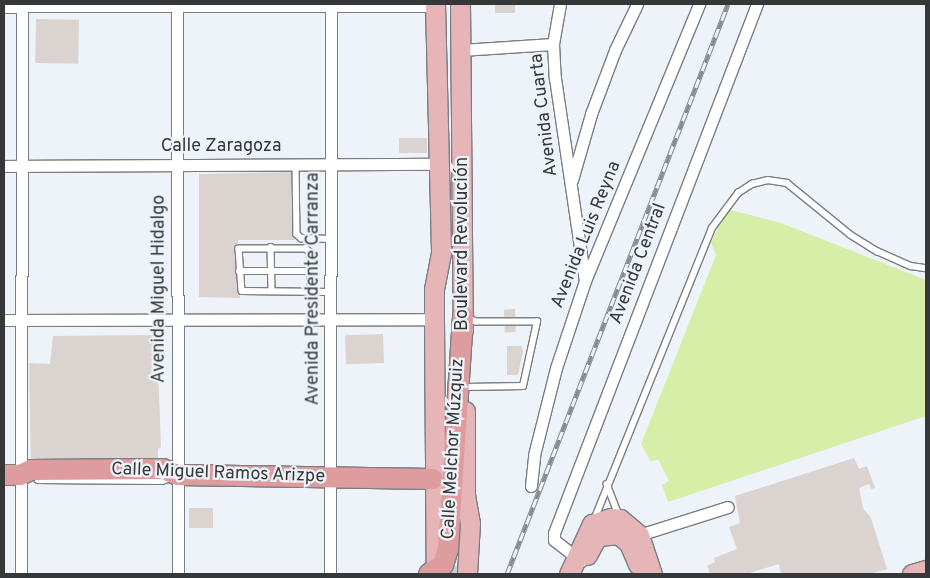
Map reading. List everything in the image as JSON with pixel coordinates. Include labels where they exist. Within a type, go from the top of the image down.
[{"type":"highway","name":"Calle Melchor Múzquiz","points":[[434,573],[443,565],[448,549],[463,316]]},
{"type":"highway","name":"Calle Miguel Ramos Arizpe","points":[[12,475],[31,470],[163,469],[178,475],[433,480]]},
{"type":"main road","name":"Boulevard Revolución","points":[[460,4],[465,495],[470,523],[467,574]]},
{"type":"main road","points":[[435,5],[441,253],[442,505]]},
{"type":"main road","points":[[434,573],[434,288],[441,253]]},
{"type":"main road","points":[[456,574],[465,495]]},
{"type":"main road","points":[[578,567],[592,524],[601,520],[620,519],[639,535],[652,574]]},
{"type":"main road","points":[[578,567],[597,536],[618,534],[629,543],[642,574]]},
{"type":"main road","points":[[912,574],[926,570]]},
{"type":"street","name":"Avenida Cuarta","points":[[560,4],[553,44],[559,116],[585,281]]},
{"type":"street","points":[[571,184],[594,106],[637,4]]},
{"type":"street","name":"Avenida Luis Reyna","points":[[531,486],[534,455],[556,368],[585,281],[699,4]]},
{"type":"street","name":"Avenida Central","points":[[578,567],[553,537],[757,4]]},
{"type":"street","points":[[4,7],[435,5]]},
{"type":"street","points":[[22,6],[21,320],[12,475],[22,574]]},
{"type":"street","name":"Avenida Miguel Hidalgo","points":[[177,6],[178,574]]},
{"type":"street","name":"Avenida Presidente Carranza","points":[[330,574],[331,6]]},
{"type":"street","points":[[461,50],[553,44]]},
{"type":"street","name":"Calle Zaragoza","points":[[4,166],[438,164]]},
{"type":"street","points":[[4,320],[434,319]]},
{"type":"street","points":[[639,535],[728,507]]},
{"type":"lane","points":[[296,165],[297,234],[301,238],[331,239]]},
{"type":"lane","points":[[592,524],[712,228],[733,199],[752,184],[768,180],[787,183],[860,240],[911,266],[926,268]]},
{"type":"lane","points":[[310,292],[310,253],[306,249],[241,247],[239,271],[242,291],[272,292],[310,292],[331,292]]},
{"type":"lane","points":[[271,247],[272,292]]},
{"type":"lane","points":[[239,271],[310,270]]},
{"type":"lane","points":[[463,316],[476,322],[537,322],[523,386],[465,387]]},
{"type":"lane","points":[[607,484],[620,519]]},
{"type":"green space","points":[[727,209],[781,223],[926,280],[926,416],[668,502],[662,485],[669,481],[658,459],[651,462],[641,444],[716,255],[711,243]]},
{"type":"building","points":[[495,4],[515,4],[515,13],[495,13]]},
{"type":"building","points":[[36,19],[79,20],[78,64],[35,63]]},
{"type":"building","points":[[399,138],[427,138],[427,153],[399,153]]},
{"type":"building","points":[[295,172],[295,240],[238,240],[240,298],[199,297],[199,174]]},
{"type":"building","points":[[504,309],[515,309],[516,332],[505,332]]},
{"type":"building","points":[[383,334],[384,363],[346,364],[345,335]]},
{"type":"building","points":[[158,335],[158,356],[161,356],[161,367],[158,368],[161,447],[158,449],[158,466],[31,466],[29,363],[50,364],[53,336]]},
{"type":"building","points":[[507,346],[521,346],[523,351],[518,375],[507,375]]},
{"type":"building","points":[[854,458],[859,469],[867,466],[875,488],[871,489],[869,484],[859,488],[863,508],[871,518],[887,569],[870,574],[781,574],[779,564],[746,574],[710,574],[707,566],[715,562],[714,558],[737,549],[729,527],[740,523],[735,496]]},
{"type":"building","points":[[189,508],[213,508],[213,528],[189,528]]},
{"type":"tunnel","points":[[449,538],[457,574]]},
{"type":"railway","points":[[507,574],[728,4]]}]
